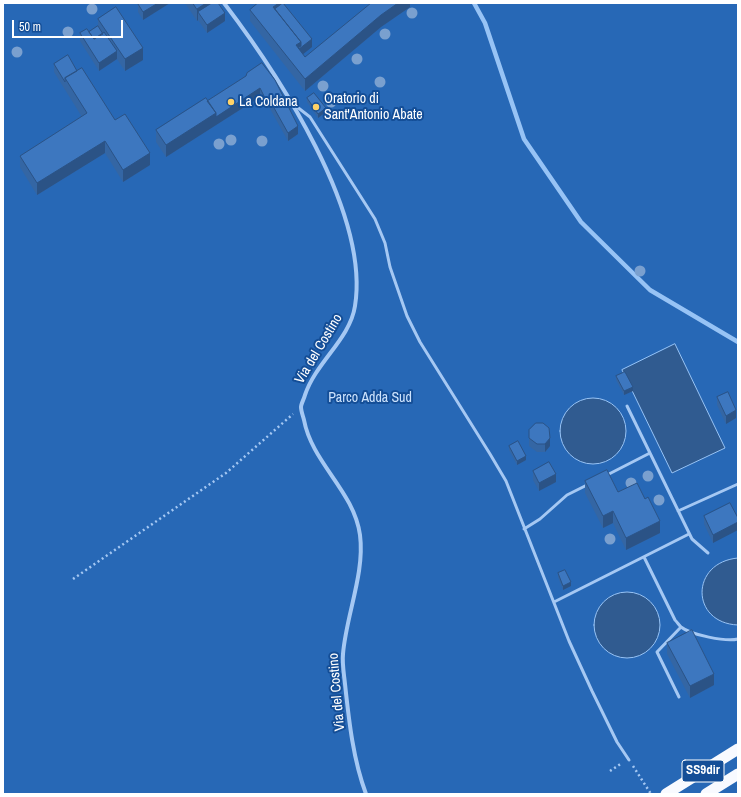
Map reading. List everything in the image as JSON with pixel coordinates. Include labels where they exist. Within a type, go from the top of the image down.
[{"type":"highway","name":"SS9dir","points":[[667,794],[738,749]]},
{"type":"highway","name":"SS9dir","points":[[706,794],[738,774]]},
{"type":"street","name":"Via del Costino","points":[[224,3],[292,103],[320,157],[342,207],[352,244],[357,279],[355,307],[348,326],[317,369],[308,387],[301,408],[305,429],[312,447],[356,517],[360,536],[359,564],[343,655],[354,749],[366,794]]},
{"type":"lane","points":[[292,103],[310,117],[375,220],[385,243],[390,267],[407,316],[420,342],[502,474],[592,691],[617,742],[629,760]]},
{"type":"lane","points":[[627,406],[692,540],[708,553]]},
{"type":"lane","points":[[602,478],[650,453]]},
{"type":"lane","points":[[524,529],[540,520],[567,495],[594,481]]},
{"type":"lane","points":[[678,511],[738,484]]},
{"type":"lane","points":[[554,602],[689,534]]},
{"type":"lane","points":[[644,557],[675,620],[681,627],[690,632],[724,640],[738,639]]},
{"type":"lane","points":[[679,697],[657,652],[681,627]]},
{"type":"path","points":[[73,579],[226,473],[301,408]]},
{"type":"path","points":[[610,771],[629,760],[651,794]]},
{"type":"green space","name":"Parco Adda Sud","points":[[3,3],[738,3],[738,794],[3,794]]},
{"type":"shaded area","points":[[675,344],[725,448],[672,473],[622,370]]},
{"type":"shaded area","points":[[587,398],[599,398],[611,403],[621,413],[626,425],[624,444],[611,459],[599,464],[587,464],[575,459],[565,449],[560,437],[560,425],[565,413],[575,403]]},
{"type":"shaded area","points":[[738,558],[738,625],[722,622],[711,614],[704,604],[702,592],[704,580],[711,570],[722,562]]},
{"type":"shaded area","points":[[621,592],[633,592],[645,597],[655,607],[660,619],[658,638],[645,653],[633,658],[621,658],[609,653],[599,643],[594,631],[594,619],[599,607],[609,597]]},
{"type":"building","points":[[158,3],[143,12],[138,4]]},
{"type":"building","points":[[193,3],[206,3],[197,9]]},
{"type":"building","points":[[212,3],[218,3],[225,13],[207,25],[198,12]]},
{"type":"building","points":[[258,3],[279,3],[273,7],[301,42],[296,45],[305,57],[371,3],[398,3],[381,15],[305,79],[250,10]]},
{"type":"building","points":[[283,3],[312,39],[299,49],[298,48],[301,46],[301,42],[275,9]]},
{"type":"building","points":[[116,7],[143,48],[125,59],[98,19]]},
{"type":"building","points":[[98,26],[103,34],[94,39],[89,32]]},
{"type":"building","points":[[87,29],[94,39],[104,32],[117,51],[99,63],[80,33]]},
{"type":"building","points":[[68,55],[77,71],[65,78],[65,82],[54,64]]},
{"type":"building","points":[[262,63],[275,80],[298,126],[288,133],[269,99],[266,100],[260,88],[216,117],[216,113],[207,101],[246,76],[247,73]]},
{"type":"building","points":[[82,68],[115,120],[125,114],[150,153],[123,170],[105,141],[37,183],[20,156],[87,113],[65,78]]},
{"type":"building","name":"Oratorio di Sant'Antonio Abate","points":[[314,93],[326,108],[318,114],[307,98]]},
{"type":"building","points":[[206,98],[216,113],[166,145],[156,130]]},
{"type":"building","points":[[625,372],[633,387],[624,391],[616,376]]},
{"type":"building","points":[[728,392],[736,410],[726,416],[717,397]]},
{"type":"building","points":[[536,423],[543,423],[549,428],[550,438],[545,444],[537,444],[529,438],[529,430]]},
{"type":"building","points":[[518,441],[526,456],[517,461],[509,446]]},
{"type":"building","points":[[549,462],[556,474],[539,483],[533,471]]},
{"type":"building","points":[[607,470],[618,492],[637,483],[645,499],[648,497],[660,521],[626,538],[613,511],[603,516],[585,481]]},
{"type":"building","points":[[730,503],[738,518],[738,522],[713,535],[704,516]]},
{"type":"building","points":[[565,570],[571,582],[563,586],[558,573]]},
{"type":"building","points":[[692,630],[714,674],[690,686],[667,643]]},
{"type":"waterway","points":[[474,3],[485,23],[524,139],[581,222],[650,290],[738,342]]},
{"type":"place","name":"La Coldana","points":[[231,102]]},
{"type":"place","name":"Oratorio di Sant'Antonio Abate","points":[[316,107]]}]
